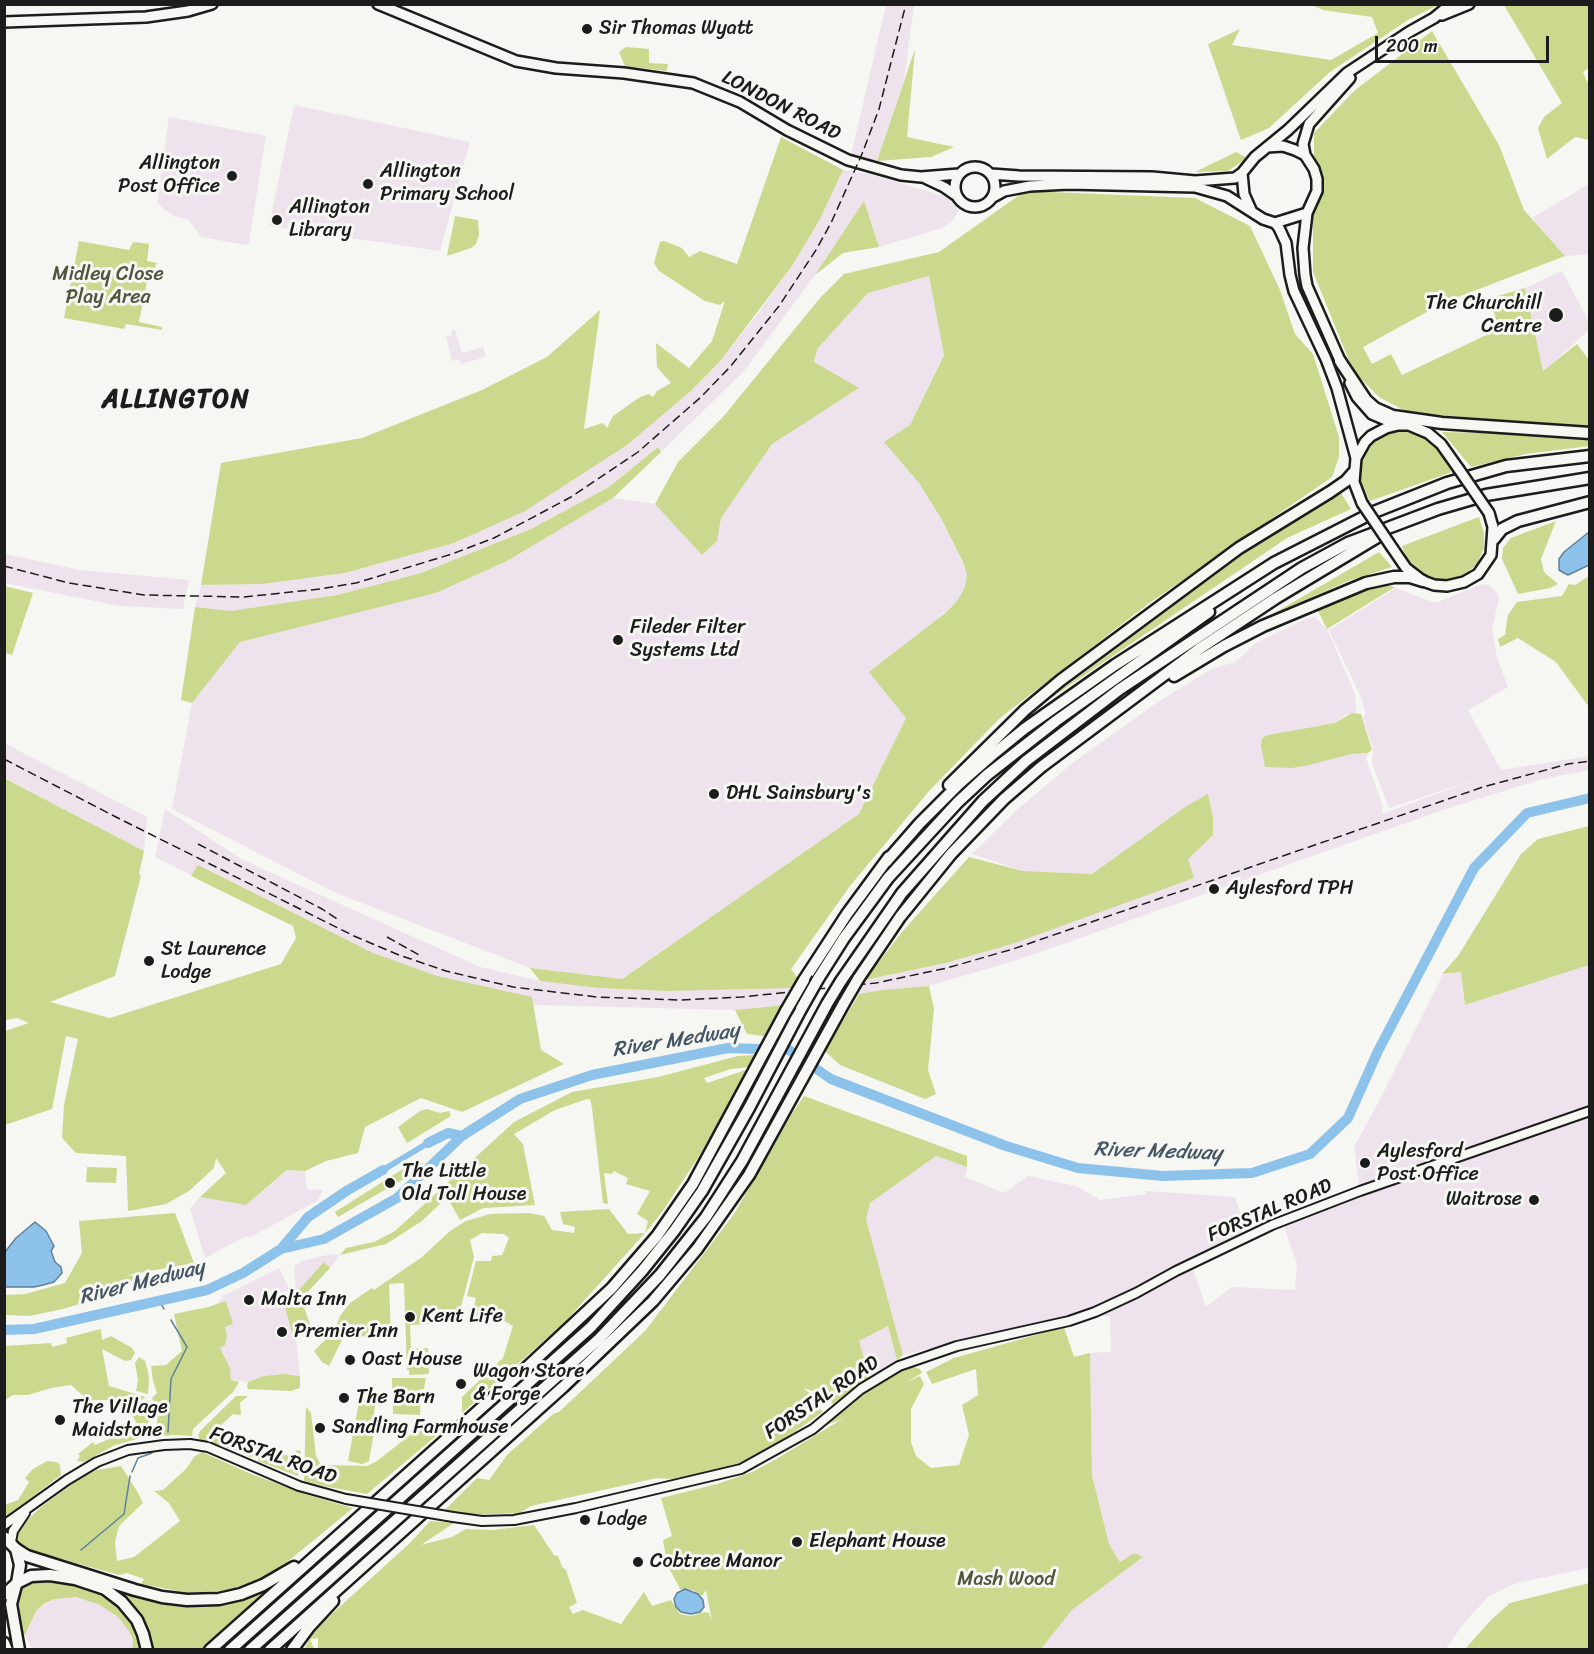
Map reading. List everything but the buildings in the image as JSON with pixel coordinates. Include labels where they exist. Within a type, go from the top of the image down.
[{"type":"highway","points":[[1340,361],[1366,400],[1375,408],[1393,416],[1442,423],[1590,433]]},
{"type":"highway","points":[[1404,425],[1442,423]]},
{"type":"highway","points":[[886,862],[920,823],[959,784],[1024,729],[1115,665],[1274,563],[1335,530],[1447,483],[1506,466],[1590,456]]},
{"type":"highway","points":[[230,1650],[591,1327],[642,1271],[674,1232],[702,1191],[748,1108],[785,1026],[786,1011],[804,980],[847,914],[938,795],[1018,717],[1061,680],[1239,548],[1330,492],[1353,473]]},
{"type":"highway","points":[[250,1650],[599,1339],[660,1275],[706,1217],[742,1161],[841,981],[898,899],[983,801],[1026,761],[1120,689],[1302,568],[1348,543],[1399,523],[1486,495],[1590,478]]},
{"type":"highway","points":[[1494,539],[1502,529],[1518,521],[1590,502]]},
{"type":"highway","points":[[270,1650],[563,1387],[653,1301],[714,1227],[748,1175],[858,979],[900,917],[958,848],[1004,800],[1081,736],[1228,630],[1399,523]]},
{"type":"highway","points":[[210,1650],[525,1370],[612,1288],[663,1227],[693,1184],[738,1103],[785,1026],[801,1009],[844,938],[888,878],[936,824],[987,775],[1056,721],[1245,586],[1335,530]]},
{"type":"highway","points":[[1081,736],[1179,672],[1263,626],[1376,580],[1403,577],[1423,581]]},
{"type":"highway","points":[[10,1543],[27,1556],[146,1593],[187,1600],[219,1599],[251,1590],[276,1578],[369,1507]]},
{"type":"highway","points":[[10,1543],[20,1565],[17,1583],[11,1597],[20,1650]]},
{"type":"highway","points":[[292,1650],[317,1617],[390,1543]]},
{"type":"highway","points":[[4,1595],[17,1583],[31,1576],[50,1575],[75,1579],[105,1589],[118,1598],[137,1620],[147,1650]]},
{"type":"highway","points":[[4,1642],[6,1650]]},
{"type":"main road","points":[[4,22],[146,17],[188,11],[212,4]]},
{"type":"main road","name":"LONDON ROAD","points":[[378,4],[516,61],[556,68],[624,73],[693,83],[740,102],[787,130],[848,160],[901,175],[921,177],[959,174]]},
{"type":"main road","points":[[1434,18],[1451,4]]},
{"type":"main road","points":[[1356,458],[1337,388],[1294,291],[1286,243],[1275,223],[1227,196],[1195,187],[1039,185],[1004,191],[978,207],[966,205],[957,196],[955,185],[959,174],[964,169],[978,166],[991,174],[1019,176],[1152,177],[1195,180],[1235,178],[1242,173],[1255,156],[1288,130],[1347,74],[1409,32],[1434,18],[1469,4]]},
{"type":"main road","points":[[1364,63],[1310,124],[1304,144],[1305,155],[1317,179],[1317,191],[1306,213],[1303,248],[1307,286],[1357,397],[1365,407],[1380,419],[1404,425],[1420,429],[1435,438],[1489,513],[1493,527],[1493,548],[1487,562],[1473,578],[1464,582],[1447,586],[1434,585],[1423,581],[1406,568],[1362,503],[1356,489],[1353,473],[1356,458],[1365,442],[1386,428],[1404,425]]},
{"type":"main road","points":[[1266,147],[1283,146],[1305,155]]},
{"type":"main road","points":[[1242,173],[1244,194],[1252,212]]},
{"type":"main road","points":[[991,174],[995,185],[993,196]]},
{"type":"main road","name":"LONDON ROAD","points":[[921,177],[944,187],[957,196]]},
{"type":"main road","points":[[1275,223],[1306,213]]},
{"type":"street","name":"FORSTAL ROAD","points":[[4,1525],[67,1480],[97,1462],[121,1452],[164,1445],[190,1444],[208,1447],[300,1486],[346,1499],[482,1521],[514,1520],[598,1503],[741,1468],[805,1434],[861,1389],[900,1366],[957,1346],[1069,1321],[1095,1312],[1275,1224],[1388,1181],[1590,1111]]},
{"type":"street","name":"FORSTAL ROAD","points":[[10,1543],[13,1531],[28,1509]]},
{"type":"shaded area","points":[[886,5],[914,5],[904,80],[877,161],[851,155]]},
{"type":"shaded area","name":"Allington Primary School","points":[[294,105],[470,142],[440,251],[269,226]]},
{"type":"shaded area","points":[[169,117],[266,136],[249,243],[246,245],[201,237],[188,219],[173,216],[157,203]]},
{"type":"shaded area","points":[[843,170],[874,175],[946,197],[959,210],[953,220],[942,228],[879,247],[864,202],[815,275],[744,371],[661,452],[658,447],[609,487],[531,529],[421,573],[337,595],[231,611],[195,607],[201,585],[263,584],[345,573],[454,543],[627,445],[692,390],[721,360],[756,316],[792,266],[820,219]]},
{"type":"shaded area","points":[[1589,184],[1589,254],[1565,256],[1532,218]]},
{"type":"shaded area","points":[[1562,271],[1589,322],[1589,330],[1543,372],[1525,288]]},
{"type":"shaded area","points":[[929,276],[944,354],[910,425],[919,483],[942,520],[967,574],[965,587],[957,601],[926,629],[906,718],[860,814],[621,979],[530,968],[336,893],[172,809],[192,703],[240,642],[436,593],[507,561],[613,498],[655,504],[817,349],[868,293]]},
{"type":"shaded area","points":[[455,330],[462,353],[483,347],[486,357],[461,364],[459,360],[452,361],[446,336],[452,335],[451,331]]},
{"type":"shaded area","points":[[5,554],[80,570],[189,580],[183,609],[120,606],[5,583]]},
{"type":"shaded area","points":[[1488,584],[1499,598],[1492,629],[1497,657],[1508,687],[1468,710],[1501,770],[1589,756],[1589,770],[1539,780],[1443,810],[1023,958],[929,986],[859,994],[865,980],[946,963],[1012,944],[1188,859],[1185,807],[1092,874],[1023,871],[972,854],[1018,809],[1075,761],[1158,702],[1210,670],[1237,661],[1254,644],[1303,620],[1315,617],[1327,629],[1355,694],[1356,713],[1345,715],[1335,723],[1268,735],[1309,765],[1352,754],[1368,753],[1366,758],[1383,807],[1382,814],[1477,779],[1389,808],[1372,764],[1373,749],[1363,717],[1365,714],[1362,699],[1329,630],[1396,588],[1435,603],[1479,585]]},
{"type":"shaded area","points":[[4,743],[147,817],[144,851],[5,778]]},
{"type":"shaded area","points":[[165,809],[243,860],[480,967],[540,981],[598,988],[667,991],[799,980],[785,1005],[735,1010],[534,1005],[427,987],[293,926],[155,857]]},
{"type":"shaded area","points":[[1589,965],[1589,1568],[1516,1583],[1489,1596],[1464,1623],[1446,1649],[1041,1649],[1072,1610],[1143,1557],[1134,1553],[1120,1562],[1109,1544],[1092,1475],[1090,1353],[1111,1352],[1110,1316],[1064,1317],[903,1355],[866,1219],[870,1203],[936,1156],[967,1167],[965,1177],[1004,1193],[1028,1176],[1078,1187],[1100,1200],[1146,1194],[1146,1191],[1235,1197],[1246,1232],[1192,1266],[1206,1307],[1232,1287],[1295,1290],[1297,1264],[1284,1227],[1361,1197],[1354,1147],[1443,975],[1461,972],[1465,1005]],"holes":[[[1166,1269],[1165,1281],[1118,1305],[1116,1299]]]},
{"type":"shaded area","points":[[288,1170],[305,1171],[307,1189],[323,1190],[317,1201],[249,1238],[246,1236],[205,1258],[190,1209],[200,1197],[246,1205]]},
{"type":"shaded area","points":[[332,1254],[340,1255],[330,1268],[324,1262],[296,1293],[294,1266],[302,1261]]},
{"type":"shaded area","points":[[279,1268],[291,1292],[300,1376],[283,1374],[264,1376],[248,1382],[231,1380],[230,1368],[220,1348],[227,1336],[217,1304],[223,1296]]},
{"type":"shaded area","points":[[888,1326],[897,1360],[869,1377],[858,1341]]},
{"type":"shaded area","points":[[66,1596],[88,1600],[118,1617],[129,1630],[133,1640],[132,1650],[32,1649],[25,1635],[36,1611],[54,1599]]},
{"type":"green space","points":[[1312,5],[1438,5],[1408,20],[1330,72],[1269,128],[1241,140],[1208,44],[1240,29],[1232,45],[1331,60],[1378,33],[1372,17],[1323,10]]},
{"type":"green space","points":[[1504,5],[1589,5],[1589,68],[1583,72],[1589,86],[1589,140],[1575,137],[1547,159],[1538,128],[1544,117],[1562,103]]},
{"type":"green space","points":[[1432,31],[1499,145],[1524,210],[1565,256],[1445,302],[1363,347],[1372,364],[1391,354],[1402,375],[1497,330],[1500,340],[1491,298],[1525,288],[1543,371],[1577,344],[1589,360],[1589,427],[1405,411],[1379,397],[1358,376],[1348,358],[1313,272],[1313,212],[1321,198],[1324,182],[1321,169],[1314,160],[1314,133],[1354,91]]},
{"type":"green space","points":[[626,47],[649,49],[649,63],[668,64],[667,71],[625,66],[619,52]]},
{"type":"green space","points":[[915,49],[907,137],[954,147],[931,157],[877,161]]},
{"type":"green space","points":[[781,137],[843,170],[820,219],[792,266],[721,360],[692,390],[627,445],[525,511],[454,543],[345,573],[263,584],[201,585],[221,463],[362,438],[482,390],[547,357],[600,310],[584,429],[603,423],[607,428],[613,416],[640,397],[649,394],[653,397],[657,391],[671,383],[657,367],[656,343],[689,368],[712,341],[725,301],[720,305],[705,301],[659,271],[654,263],[660,242],[664,241],[682,248],[689,257],[700,251],[737,264]]},
{"type":"green space","points":[[1236,152],[1247,158],[1228,171],[1195,172]]},
{"type":"green space","points":[[1025,191],[1195,198],[1250,226],[1280,290],[1295,334],[1313,354],[1339,437],[1339,457],[1332,477],[1148,604],[1000,718],[929,791],[850,886],[791,969],[799,980],[794,988],[667,991],[598,988],[540,981],[530,968],[622,979],[859,814],[906,718],[869,672],[944,614],[957,601],[965,587],[967,574],[942,520],[919,483],[884,442],[910,425],[944,355],[929,276],[868,293],[817,349],[814,362],[859,388],[772,444],[721,518],[717,541],[702,555],[655,504],[678,462],[723,417],[820,298],[844,274],[939,252]]},
{"type":"green space","points":[[864,201],[879,247],[843,253],[815,275]]},
{"type":"green space","points":[[455,216],[478,220],[479,235],[476,244],[471,248],[447,256]]},
{"type":"green space","name":"Midley Close Play Area","points":[[79,241],[129,250],[133,242],[149,244],[147,261],[157,263],[147,282],[139,322],[162,327],[162,330],[126,324],[124,329],[64,318]]},
{"type":"green space","points":[[1397,431],[1420,434],[1434,443],[1452,472],[1370,501],[1360,481],[1362,460],[1366,451],[1378,439],[1385,434]]},
{"type":"green space","points":[[1442,432],[1589,440],[1589,446],[1526,454],[1471,467]]},
{"type":"green space","points":[[658,447],[661,452],[613,498],[507,561],[436,593],[240,642],[192,703],[181,700],[195,607],[231,611],[337,595],[421,573],[531,529],[609,487]]},
{"type":"green space","points":[[1341,493],[1351,509],[1287,538],[1042,704],[1239,557],[1289,523]]},
{"type":"green space","points":[[1479,517],[1484,533],[1484,548],[1477,564],[1465,574],[1451,580],[1430,579],[1417,573],[1408,563],[1402,546]]},
{"type":"green space","points":[[1556,521],[1541,559],[1544,572],[1558,584],[1550,588],[1518,594],[1502,559],[1503,548],[1511,538]]},
{"type":"green space","points":[[1379,552],[1392,567],[1348,581],[1271,615]]},
{"type":"green space","points":[[1589,576],[1589,707],[1556,662],[1518,638],[1500,647],[1498,639],[1508,633],[1505,634],[1508,615],[1517,602],[1562,596],[1569,584],[1575,585]]},
{"type":"green space","points":[[1384,585],[1395,587],[1327,629],[1317,609],[1363,590]]},
{"type":"green space","points":[[4,586],[33,593],[12,655],[5,653]]},
{"type":"green space","points":[[1352,713],[1361,714],[1372,750],[1368,753],[1352,754],[1292,768],[1265,767],[1261,746],[1262,738],[1335,723]]},
{"type":"green space","points":[[4,778],[144,851],[139,874],[141,876],[115,976],[50,1002],[110,1018],[281,964],[296,938],[293,926],[191,876],[198,865],[373,953],[437,976],[532,997],[541,1050],[564,1064],[462,1112],[421,1098],[365,1127],[358,1153],[326,1161],[305,1171],[287,1170],[246,1205],[200,1197],[226,1173],[216,1158],[214,1168],[189,1191],[166,1204],[128,1211],[126,1156],[76,1153],[62,1138],[64,1105],[78,1039],[66,1036],[52,1109],[5,1125],[5,1031],[29,1023],[17,1018],[5,1020]]},
{"type":"green space","points":[[1208,794],[1213,818],[1213,835],[1188,859],[1194,878],[1012,944],[946,963],[865,980],[902,932],[969,857],[1023,871],[1092,874],[1185,807]]},
{"type":"green space","points":[[1589,826],[1589,965],[1465,1005],[1461,972],[1442,974],[1458,956],[1521,854],[1538,839]]},
{"type":"green space","points":[[929,986],[934,1009],[928,1070],[936,1094],[925,1099],[840,1065],[825,1051],[859,994]]},
{"type":"green space","points":[[785,1005],[765,1036],[747,1034],[735,1010]]},
{"type":"green space","points":[[755,1055],[750,1067],[731,1069],[704,1078],[707,1083],[749,1069],[698,1158],[645,1233],[648,1221],[637,1214],[650,1191],[626,1184],[628,1178],[614,1171],[612,1174],[604,1173],[608,1204],[603,1203],[592,1108],[590,1099],[587,1099],[555,1110],[514,1134],[523,1144],[535,1205],[483,1208],[460,1220],[447,1197],[422,1221],[386,1244],[340,1255],[346,1248],[374,1242],[395,1231],[514,1122],[572,1092],[658,1077],[738,1056]]},
{"type":"green space","points":[[804,1096],[967,1156],[967,1167],[936,1156],[870,1203],[866,1219],[903,1355],[897,1360],[888,1326],[859,1341],[869,1377],[833,1404],[820,1393],[803,1388],[813,1396],[811,1398],[823,1412],[784,1439],[730,1469],[672,1479],[657,1478],[531,1506],[520,1513],[470,1515],[445,1510],[477,1478],[489,1480],[507,1455],[553,1414],[559,1412],[645,1331],[734,1214]]},
{"type":"green space","points":[[427,1109],[440,1113],[449,1111],[451,1116],[407,1143],[398,1127],[420,1111]]},
{"type":"green space","points":[[414,1162],[424,1163],[407,1177],[338,1217],[335,1212]]},
{"type":"green space","points":[[87,1167],[117,1168],[116,1183],[86,1182]]},
{"type":"green space","points":[[609,1209],[628,1234],[645,1233],[564,1323],[462,1413],[462,1397],[503,1358],[513,1326],[501,1319],[487,1323],[479,1322],[471,1317],[476,1298],[467,1296],[476,1261],[491,1261],[492,1256],[502,1255],[509,1238],[504,1234],[482,1233],[470,1240],[474,1257],[459,1314],[454,1323],[410,1325],[411,1349],[428,1348],[429,1374],[409,1375],[409,1370],[407,1370],[404,1283],[389,1284],[391,1334],[343,1338],[329,1366],[322,1362],[314,1351],[334,1331],[340,1316],[350,1303],[372,1288],[374,1290],[422,1257],[450,1231],[466,1221],[490,1214],[529,1213],[544,1216],[552,1230],[574,1233],[575,1227],[563,1224],[560,1212]]},
{"type":"green space","points":[[175,1213],[194,1263],[128,1275],[141,1277],[93,1300],[63,1309],[29,1316],[5,1315],[5,1295],[25,1294],[65,1283],[82,1253],[79,1221]]},
{"type":"green space","points":[[324,1262],[330,1268],[301,1299],[311,1327],[293,1337],[285,1307],[287,1305],[286,1296],[296,1293]]},
{"type":"green space","points":[[226,1301],[233,1324],[225,1327],[227,1336],[225,1345],[220,1348],[230,1368],[231,1380],[239,1382],[233,1392],[193,1429],[192,1436],[158,1436],[154,1432],[159,1414],[152,1398],[157,1393],[151,1366],[166,1365],[182,1351],[174,1314]]},
{"type":"green space","name":"Mash Wood","points":[[1064,1327],[1074,1357],[1090,1353],[1092,1475],[1109,1544],[1120,1562],[1134,1553],[1143,1557],[1072,1610],[1041,1649],[318,1650],[318,1638],[310,1639],[314,1649],[304,1650],[310,1638],[324,1621],[410,1543],[430,1521],[454,1523],[421,1545],[452,1537],[466,1529],[492,1530],[534,1525],[566,1570],[577,1603],[569,1607],[573,1614],[583,1610],[621,1624],[644,1592],[652,1606],[671,1600],[680,1614],[691,1616],[705,1612],[709,1613],[712,1621],[706,1590],[702,1596],[693,1590],[680,1589],[667,1564],[663,1540],[672,1536],[661,1498],[717,1484],[752,1472],[844,1418],[822,1427],[884,1378],[914,1367],[920,1369],[922,1373],[905,1383],[920,1376],[924,1384],[911,1409],[911,1442],[916,1456],[931,1468],[959,1465],[969,1435],[962,1405],[978,1395],[976,1369],[932,1384],[926,1372],[954,1358]]},
{"type":"green space","points":[[101,1329],[102,1340],[111,1336],[132,1348],[135,1353],[131,1360],[125,1361],[102,1349],[109,1386],[145,1397],[142,1400],[88,1400],[71,1385],[28,1395],[13,1395],[5,1400],[5,1346],[51,1343],[52,1347],[67,1343],[66,1338]]},
{"type":"green space","points":[[139,1357],[145,1361],[148,1371],[148,1394],[136,1391],[138,1380],[135,1363]]},
{"type":"green space","points":[[283,1374],[300,1376],[300,1388],[291,1391],[248,1389],[247,1387],[248,1382],[264,1376]]},
{"type":"green space","points":[[392,1378],[426,1378],[424,1389],[421,1389],[420,1415],[393,1414]]},
{"type":"green space","points":[[236,1396],[248,1396],[240,1403],[241,1415],[233,1414],[217,1429],[232,1442],[248,1450],[292,1456],[297,1450],[301,1451],[298,1476],[258,1461],[258,1455],[250,1457],[200,1440],[198,1435],[200,1431]]},
{"type":"green space","points":[[359,1402],[375,1405],[376,1420],[369,1461],[362,1464],[348,1461]]},
{"type":"green space","points":[[146,1406],[151,1412],[151,1417],[141,1436],[115,1445],[84,1462],[77,1461],[80,1456],[78,1454],[93,1442],[95,1445],[138,1427],[129,1407]]},
{"type":"green space","points":[[306,1407],[311,1413],[316,1456],[321,1465],[367,1466],[377,1461],[423,1425],[455,1420],[367,1494],[304,1481]]},
{"type":"green space","points":[[202,1452],[308,1495],[353,1508],[281,1567],[260,1579],[230,1590],[189,1593],[141,1584],[144,1579],[127,1573],[119,1575],[25,1549],[18,1542],[16,1533],[19,1528],[41,1507],[80,1478],[97,1470],[121,1466],[143,1503],[119,1526],[115,1542],[117,1561],[134,1557],[180,1521],[169,1503],[154,1491],[163,1490],[186,1469],[194,1457]]},
{"type":"green space","points":[[47,1461],[57,1462],[60,1465],[61,1475],[5,1518],[5,1505],[18,1500],[29,1482],[25,1478],[33,1469]]},
{"type":"green space","points":[[46,1577],[96,1588],[129,1613],[144,1649],[132,1649],[133,1640],[118,1617],[100,1605],[76,1597],[54,1599],[44,1604],[36,1611],[25,1635],[23,1634],[16,1599],[21,1585],[26,1581]]},
{"type":"green space","points":[[285,1578],[202,1650],[151,1649],[141,1617],[134,1606],[104,1582],[184,1604]]},
{"type":"green space","points":[[1589,1583],[1589,1649],[1465,1649],[1510,1603]]},
{"type":"water","points":[[1589,532],[1589,565],[1568,575],[1559,570],[1559,559],[1564,552]]},
{"type":"water","points":[[35,1222],[46,1231],[54,1246],[51,1251],[62,1273],[54,1282],[43,1285],[5,1287],[5,1252],[16,1238]]},
{"type":"water","points":[[685,1589],[698,1594],[703,1600],[704,1607],[700,1612],[691,1614],[681,1612],[676,1607],[674,1599],[677,1593]]},
{"type":"waterway","name":"River Medway","points":[[281,1249],[324,1239],[397,1198],[462,1136],[520,1099],[592,1075],[728,1048],[789,1050],[831,1079],[1006,1146],[1078,1168],[1163,1176],[1252,1173],[1310,1154],[1348,1118],[1378,1051],[1474,868],[1527,813],[1590,798]]},
{"type":"waterway","name":"River Medway","points":[[428,1143],[448,1133],[462,1136]]},
{"type":"waterway","name":"River Medway","points":[[383,1170],[428,1143]]},
{"type":"waterway","name":"River Medway","points":[[4,1330],[34,1329],[207,1290],[243,1273],[281,1249],[308,1217],[383,1170]]},
{"type":"waterway","points":[[159,1300],[164,1309]]},
{"type":"waterway","points":[[168,1432],[171,1379],[187,1347],[171,1320]]},
{"type":"waterway","points":[[132,1472],[138,1458],[152,1453]]},
{"type":"waterway","points":[[81,1550],[124,1514],[130,1476]]},
{"type":"railway","points":[[4,566],[69,583],[144,595],[244,597],[320,589],[356,583],[452,554],[494,538],[571,497],[638,452],[701,397],[730,367],[779,306],[831,223],[862,154],[879,109],[906,4]]},
{"type":"railway","points":[[4,759],[354,936],[399,955],[446,971],[513,987],[597,997],[680,1000],[742,997],[876,983],[947,968],[1013,949],[1483,787],[1568,764],[1590,761]]},
{"type":"railway","points":[[198,844],[322,909],[340,921]]},
{"type":"railway","points":[[387,937],[421,956]]},
{"type":"place","name":"Sir Thomas Wyatt","points":[[587,29]]},
{"type":"place","name":"Allington Post Office","points":[[232,176]]},
{"type":"place","name":"Allington Primary School","points":[[368,184]]},
{"type":"place","name":"Allington Library","points":[[277,220]]},
{"type":"place","name":"The Churchill Centre","points":[[1556,315]]},
{"type":"place","name":"Fileder Filter Systems Ltd","points":[[618,640]]},
{"type":"place","name":"DHL Sainsbury's","points":[[714,794]]},
{"type":"place","name":"Aylesford TPH","points":[[1214,889]]},
{"type":"place","name":"St Laurence Lodge","points":[[149,961]]},
{"type":"place","name":"Aylesford Post Office","points":[[1365,1163]]},
{"type":"place","name":"The Little Old Toll House","points":[[390,1183]]},
{"type":"place","name":"Waitrose","points":[[1534,1200]]},
{"type":"place","name":"Malta Inn","points":[[249,1300]]},
{"type":"place","name":"Kent Life","points":[[410,1317]]},
{"type":"place","name":"Premier Inn","points":[[282,1332]]},
{"type":"place","name":"Oast House","points":[[350,1360]]},
{"type":"place","name":"Wagon Store & Forge","points":[[461,1384]]},
{"type":"place","name":"The Barn","points":[[344,1398]]},
{"type":"place","name":"The Village Maidstone","points":[[60,1420]]},
{"type":"place","name":"Sandling Farmhouse","points":[[320,1428]]},
{"type":"place","name":"Lodge","points":[[585,1520]]},
{"type":"place","name":"Elephant House","points":[[797,1542]]},
{"type":"place","name":"Cobtree Manor","points":[[638,1562]]},
{"type":"district","name":"ALLINGTON","points":[[176,400]]}]
